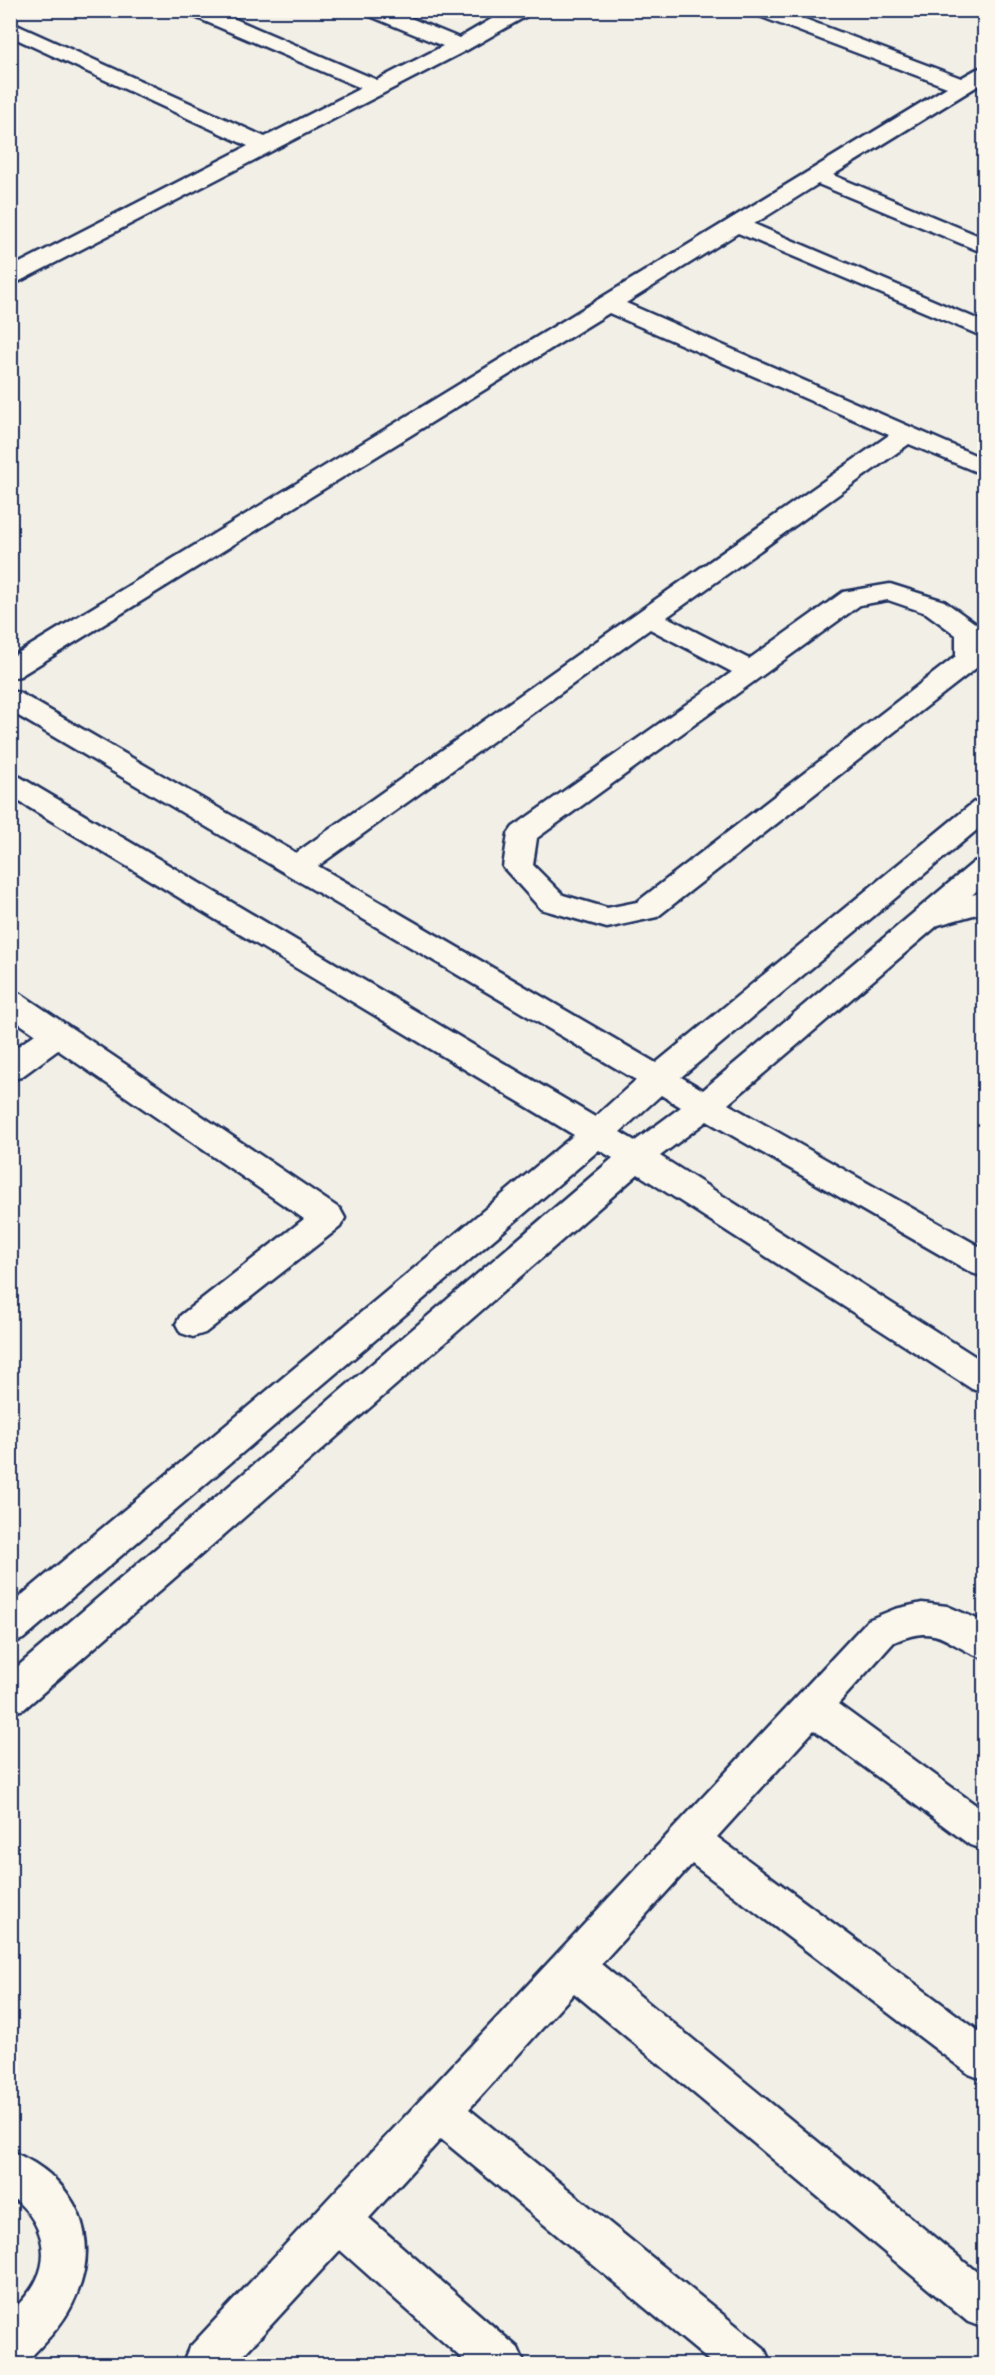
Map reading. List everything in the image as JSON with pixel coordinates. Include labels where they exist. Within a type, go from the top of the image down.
[{"type":"lane","points":[[195,10],[378,88]]},
{"type":"lane","points":[[372,10],[460,46]]},
{"type":"lane","points":[[10,277],[460,46],[523,10]]},
{"type":"lane","points":[[761,10],[974,79]]},
{"type":"lane","points":[[10,28],[266,146]]},
{"type":"lane","points":[[10,48],[33,38]]},
{"type":"lane","points":[[10,670],[974,79]]},
{"type":"lane","points":[[817,176],[984,246]]},
{"type":"lane","points":[[738,225],[984,330]]},
{"type":"lane","points":[[609,304],[984,468]]},
{"type":"lane","points":[[298,866],[907,434]]},
{"type":"lane","points":[[890,592],[935,607],[969,632],[970,659],[646,910],[607,918],[552,902],[518,867],[523,834],[751,671],[852,598],[890,592]]},
{"type":"lane","points":[[649,618],[751,671]]},
{"type":"lane","points":[[10,699],[705,1106],[984,1264]]},
{"type":"lane","points":[[10,783],[636,1157],[984,1379]]},
{"type":"lane","points":[[10,1628],[596,1135],[659,1078],[984,809]]},
{"type":"lane","points":[[10,1698],[636,1157],[705,1106],[984,869]]},
{"type":"lane","points":[[929,917],[984,902]]},
{"type":"lane","points":[[10,1002],[328,1218],[193,1324]]},
{"type":"lane","points":[[10,1069],[57,1034]]},
{"type":"lane","points":[[206,2364],[881,1631],[900,1622],[921,1618],[943,1620],[964,1627],[984,1642]]},
{"type":"lane","points":[[812,1707],[984,1833]]},
{"type":"lane","points":[[689,1839],[984,2060]]},
{"type":"lane","points":[[572,1966],[984,2306]]},
{"type":"lane","points":[[439,2111],[748,2364]]},
{"type":"lane","points":[[10,2172],[29,2180],[48,2198],[61,2222],[66,2250],[60,2279],[46,2306],[10,2346]]},
{"type":"lane","points":[[338,2220],[502,2364]]}]
